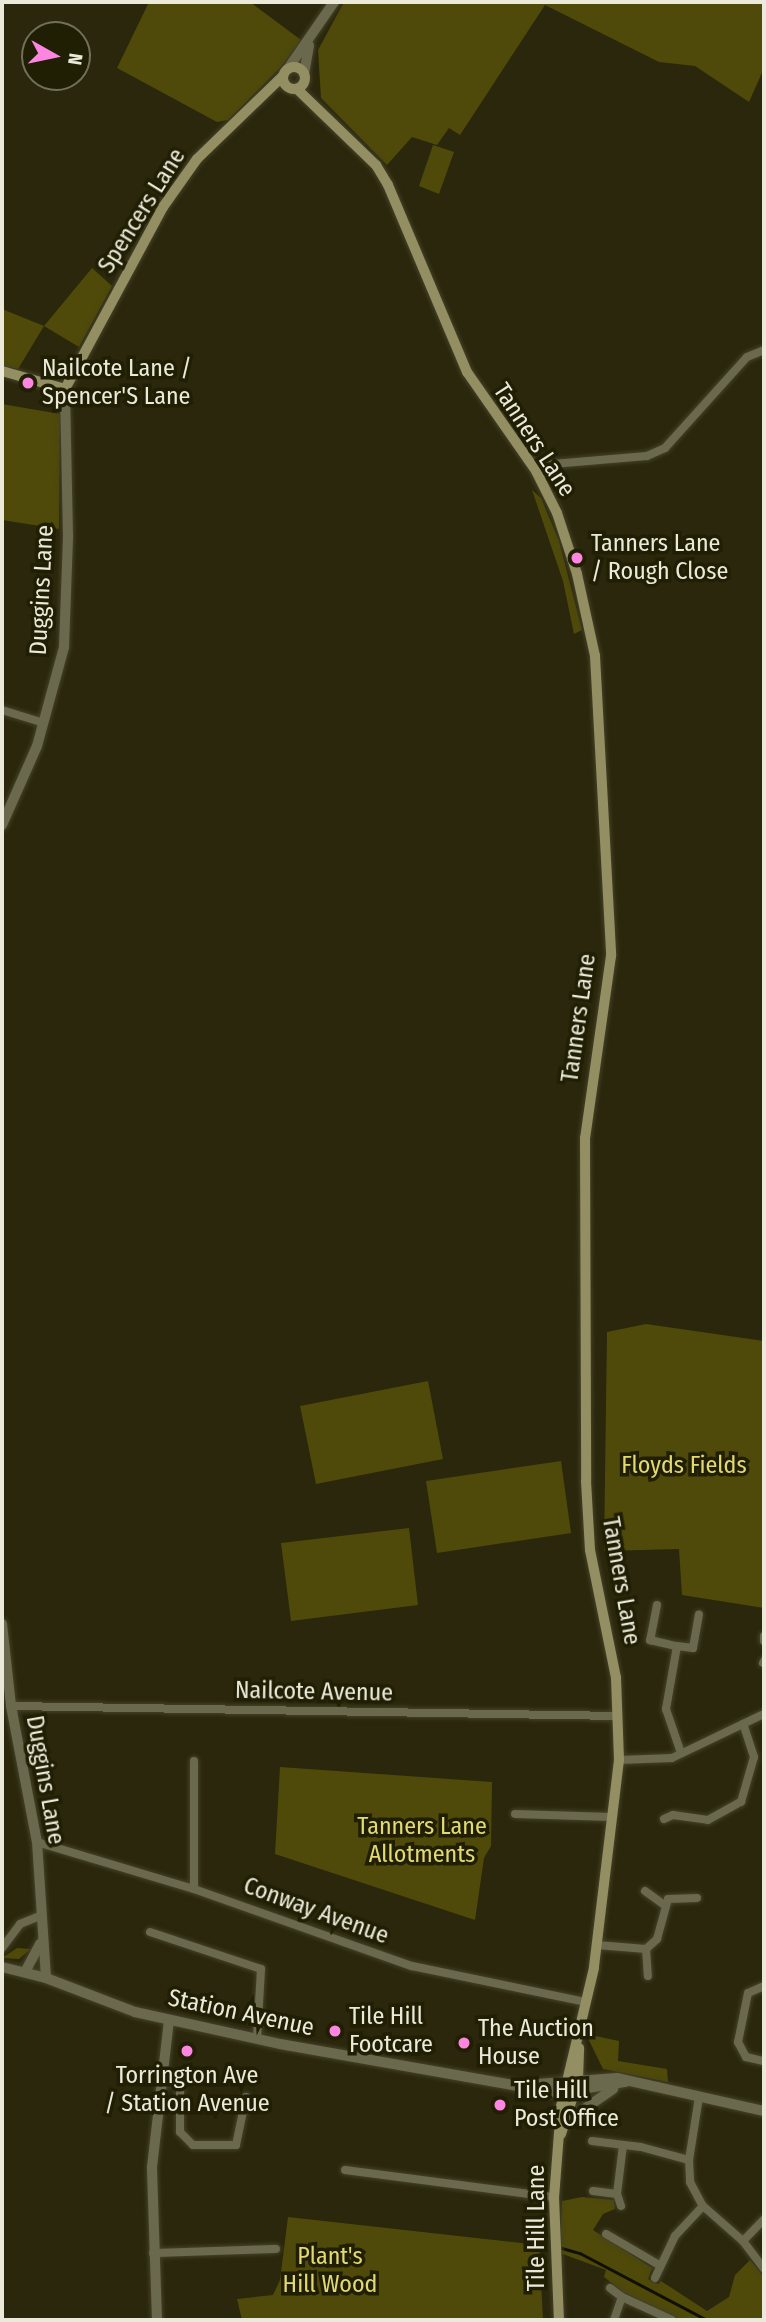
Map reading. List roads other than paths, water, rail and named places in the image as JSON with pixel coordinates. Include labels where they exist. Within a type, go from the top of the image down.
[{"type":"main road","points":[[298,68],[304,74],[303,85],[297,89],[288,87],[285,73],[298,68]]},
{"type":"main road","name":"Spencers Lane","points":[[65,389],[94,330],[183,178],[197,159],[285,73]]},
{"type":"main road","name":"Tanners Lane","points":[[297,89],[376,164],[467,372],[536,471],[557,513],[577,574],[600,699],[611,956],[585,1138],[586,1481],[590,1550],[612,1648],[619,1760],[597,1945],[571,2087]]},
{"type":"main road","points":[[2,371],[65,389]]},
{"type":"main road","name":"Tile Hill Lane","points":[[560,2136],[568,2120],[571,2087]]},
{"type":"main road","name":"Tile Hill Lane","points":[[559,2320],[554,2197],[560,2136],[571,2087]]},
{"type":"street","name":"Spencers Lane","points":[[285,73],[334,2]]},
{"type":"street","name":"Spencers Lane","points":[[304,74],[311,37]]},
{"type":"street","points":[[536,471],[552,464],[648,456],[665,448],[747,357],[764,350]]},
{"type":"street","name":"Duggins Lane","points":[[2,825],[44,723],[64,647],[68,537],[65,389]]},
{"type":"street","points":[[2,710],[44,723]]},
{"type":"street","points":[[657,1605],[650,1640],[693,1648],[699,1615]]},
{"type":"street","name":"Duggins Lane","points":[[2,1624],[10,1706],[37,1842],[41,1944],[46,1978]]},
{"type":"street","points":[[677,1646],[666,1709],[681,1753]]},
{"type":"street","name":"Nailcote Avenue","points":[[10,1706],[618,1716]]},
{"type":"street","points":[[619,1760],[664,1759],[764,1714]]},
{"type":"street","points":[[664,1819],[675,1815],[708,1820],[741,1802],[754,1758],[743,1724]]},
{"type":"street","points":[[194,1760],[194,1889]]},
{"type":"street","points":[[669,1803],[675,1815]]},
{"type":"street","points":[[515,1814],[612,1817]]},
{"type":"street","name":"Conway Avenue","points":[[37,1842],[194,1889],[412,1966],[586,2002]]},
{"type":"street","points":[[645,1891],[664,1905]]},
{"type":"street","points":[[597,1945],[646,1949],[657,1939],[664,1905],[675,1896],[696,1898]]},
{"type":"street","points":[[2,1948],[20,1924],[40,1916]]},
{"type":"street","points":[[149,1932],[261,1969],[257,2039]]},
{"type":"street","points":[[25,1972],[41,1944]]},
{"type":"street","points":[[646,1949],[648,1976]]},
{"type":"street","name":"Station Avenue","points":[[2,1967],[46,1978],[169,2021],[257,2039],[520,2083],[571,2087],[605,2077],[764,2111]]},
{"type":"street","points":[[764,1986],[748,1993],[738,2042],[742,2054],[764,2061]]},
{"type":"street","points":[[157,2320],[152,2167],[169,2021]]},
{"type":"street","points":[[162,2079],[180,2085],[180,2132],[193,2145],[236,2145],[246,2097]]},
{"type":"street","points":[[568,2120],[626,2082]]},
{"type":"street","points":[[699,2097],[689,2160],[690,2182],[703,2206],[743,2241],[764,2269]]},
{"type":"street","points":[[592,2141],[689,2160]]},
{"type":"street","points":[[621,2206],[617,2193],[623,2145]]},
{"type":"street","points":[[345,2170],[554,2197]]},
{"type":"street","points":[[593,2191],[617,2193]]},
{"type":"street","points":[[655,2278],[674,2236],[703,2206]]},
{"type":"street","points":[[743,2241],[764,2219]]},
{"type":"street","points":[[606,2234],[659,2265]]},
{"type":"street","points":[[153,2253],[276,2249]]},
{"type":"street","points":[[610,2288],[622,2297],[672,2320]]},
{"type":"street","points":[[614,2320],[622,2297]]},
{"type":"waterway","points":[[562,2248],[580,2253],[707,2320]]},
{"type":"place","name":"Nailcote Lane / Spencer'S Lane","points":[[28,383]]},
{"type":"place","name":"Tanners Lane / Rough Close","points":[[577,558]]},
{"type":"place","name":"Tile Hill Footcare","points":[[335,2031]]},
{"type":"place","name":"The Auction House","points":[[464,2043]]},
{"type":"place","name":"Torrington Ave / Station Avenue","points":[[187,2051]]},
{"type":"place","name":"Tile Hill Post Office","points":[[500,2105]]},
{"type":"park label","name":"Floyds Fields","points":[[684,1466]]},
{"type":"park label","name":"Tanners Lane Allotments","points":[[422,1841]]},
{"type":"park label","name":"Plant's Hill Wood","points":[[330,2271]]}]
